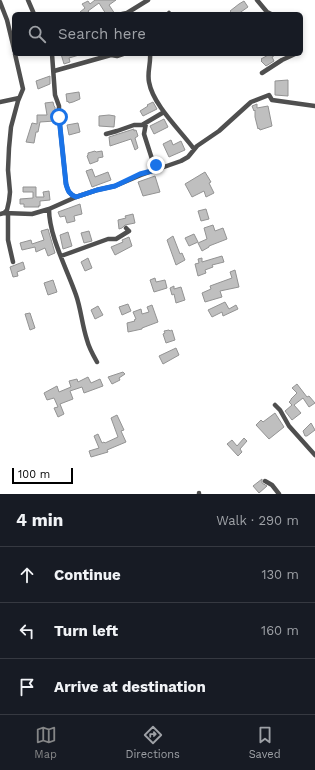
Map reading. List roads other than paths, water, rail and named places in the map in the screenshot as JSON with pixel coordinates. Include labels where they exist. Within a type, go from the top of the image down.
[{"type":"street","points":[[28,0],[33,12]]},
{"type":"street","points":[[129,12],[148,0]]},
{"type":"street","points":[[257,0],[267,12]]},
{"type":"street","points":[[0,2],[7,20],[12,41]]},
{"type":"street","points":[[13,262],[4,213],[7,210],[10,192],[8,170],[12,127],[19,98],[23,89],[16,56]]},
{"type":"street","points":[[52,56],[55,95],[59,106],[66,184],[71,195],[76,197]]},
{"type":"street","points":[[54,71],[107,56]]},
{"type":"street","points":[[150,56],[151,61],[148,69],[149,83],[154,98],[194,149]]},
{"type":"street","points":[[262,73],[291,56]]},
{"type":"street","points":[[4,213],[32,214],[49,209],[76,197],[115,186],[140,174],[181,161],[188,157],[194,149],[219,131],[251,102],[268,95],[272,100],[315,106]]},
{"type":"street","points":[[0,102],[19,98]]},
{"type":"street","points":[[106,134],[134,125],[142,125],[164,112]]},
{"type":"street","points":[[146,123],[144,134],[152,159],[159,169]]},
{"type":"street","points":[[49,209],[49,220],[80,308],[86,339],[90,350],[98,362]]},
{"type":"street","points":[[61,256],[108,239],[116,239],[128,231],[126,228]]},
{"type":"street","points":[[275,405],[280,410],[289,426],[315,456]]},
{"type":"street","points":[[265,481],[272,485],[279,494]]}]
